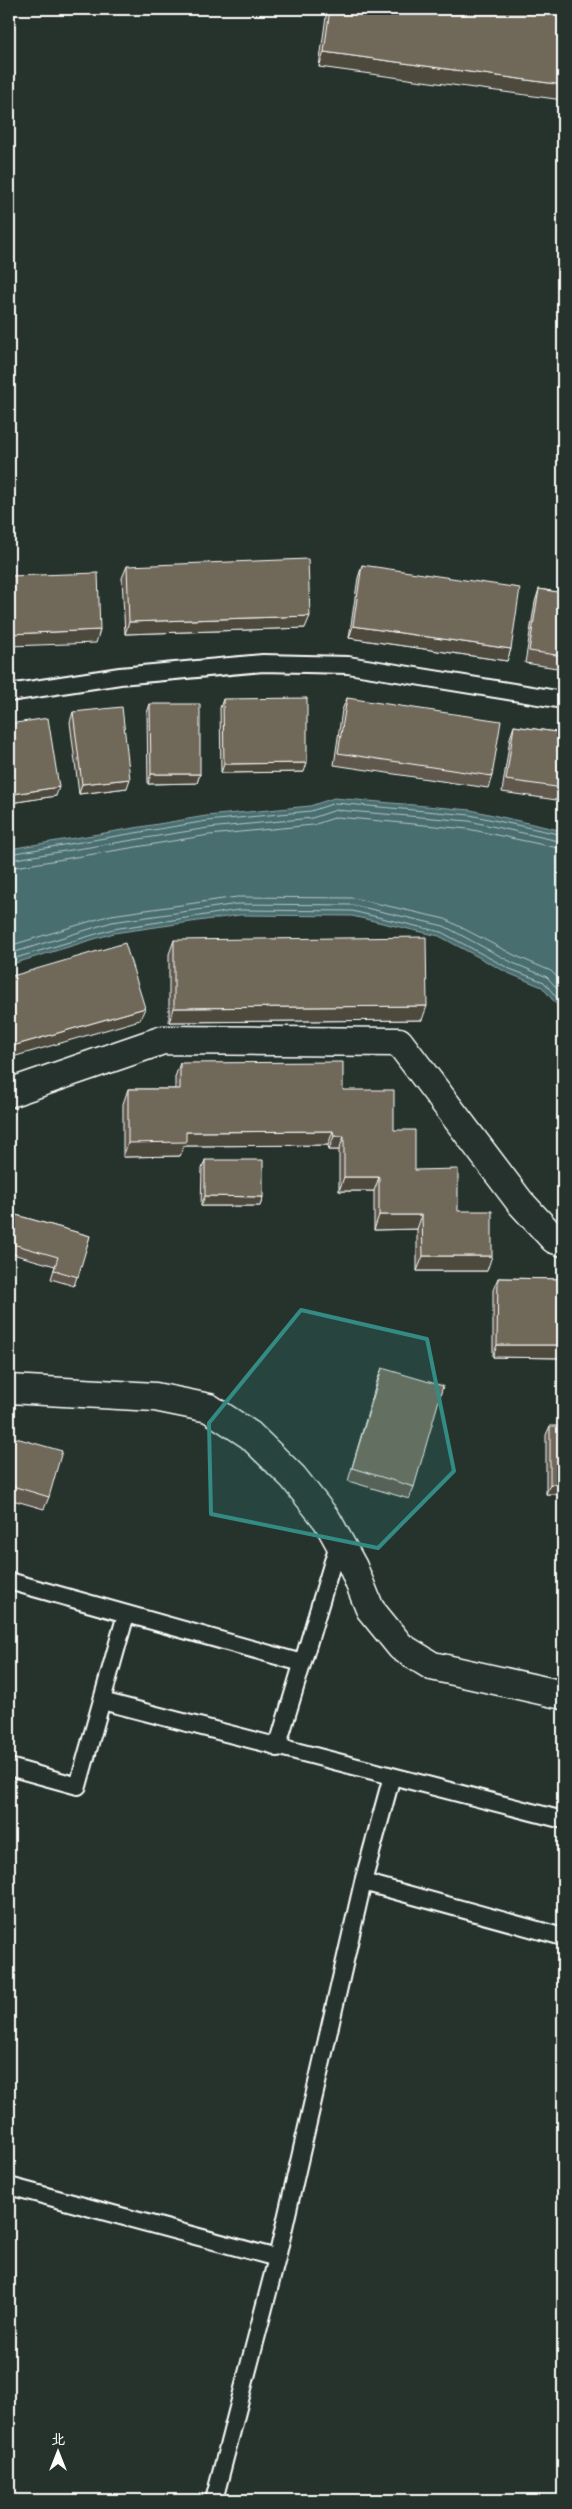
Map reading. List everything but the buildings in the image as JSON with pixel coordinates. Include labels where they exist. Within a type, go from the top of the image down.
[{"type":"street","points":[[9,1093],[163,1040],[399,1042],[520,1202],[554,1239],[563,1242]]},
{"type":"street","points":[[9,1389],[155,1397],[209,1408],[250,1435],[293,1477],[327,1520],[353,1567],[370,1610],[401,1647],[432,1666],[563,1695]]},
{"type":"lane","points":[[9,693],[120,676],[263,663],[348,665],[563,700]]},
{"type":"lane","points":[[277,1748],[339,1541]]},
{"type":"lane","points":[[9,1581],[302,1663]]},
{"type":"lane","points":[[9,1767],[78,1786],[126,1614]]},
{"type":"lane","points":[[102,1701],[277,1748],[563,1820]]},
{"type":"lane","points":[[214,2500],[276,2258],[363,1882],[392,1776]]},
{"type":"lane","points":[[363,1882],[563,1936]]},
{"type":"lane","points":[[9,2186],[276,2258]]},
{"type":"highlighted area","points":[[301,1310],[427,1339],[454,1471],[378,1548],[211,1514],[209,1423]]},
{"type":"water","points":[[334,798],[471,810],[563,831],[563,1039],[557,1005],[542,987],[508,973],[439,936],[352,916],[240,915],[114,933],[9,965],[9,849],[206,816],[310,806]]},
{"type":"water","points":[[563,1039],[563,1103],[560,1091]]}]
